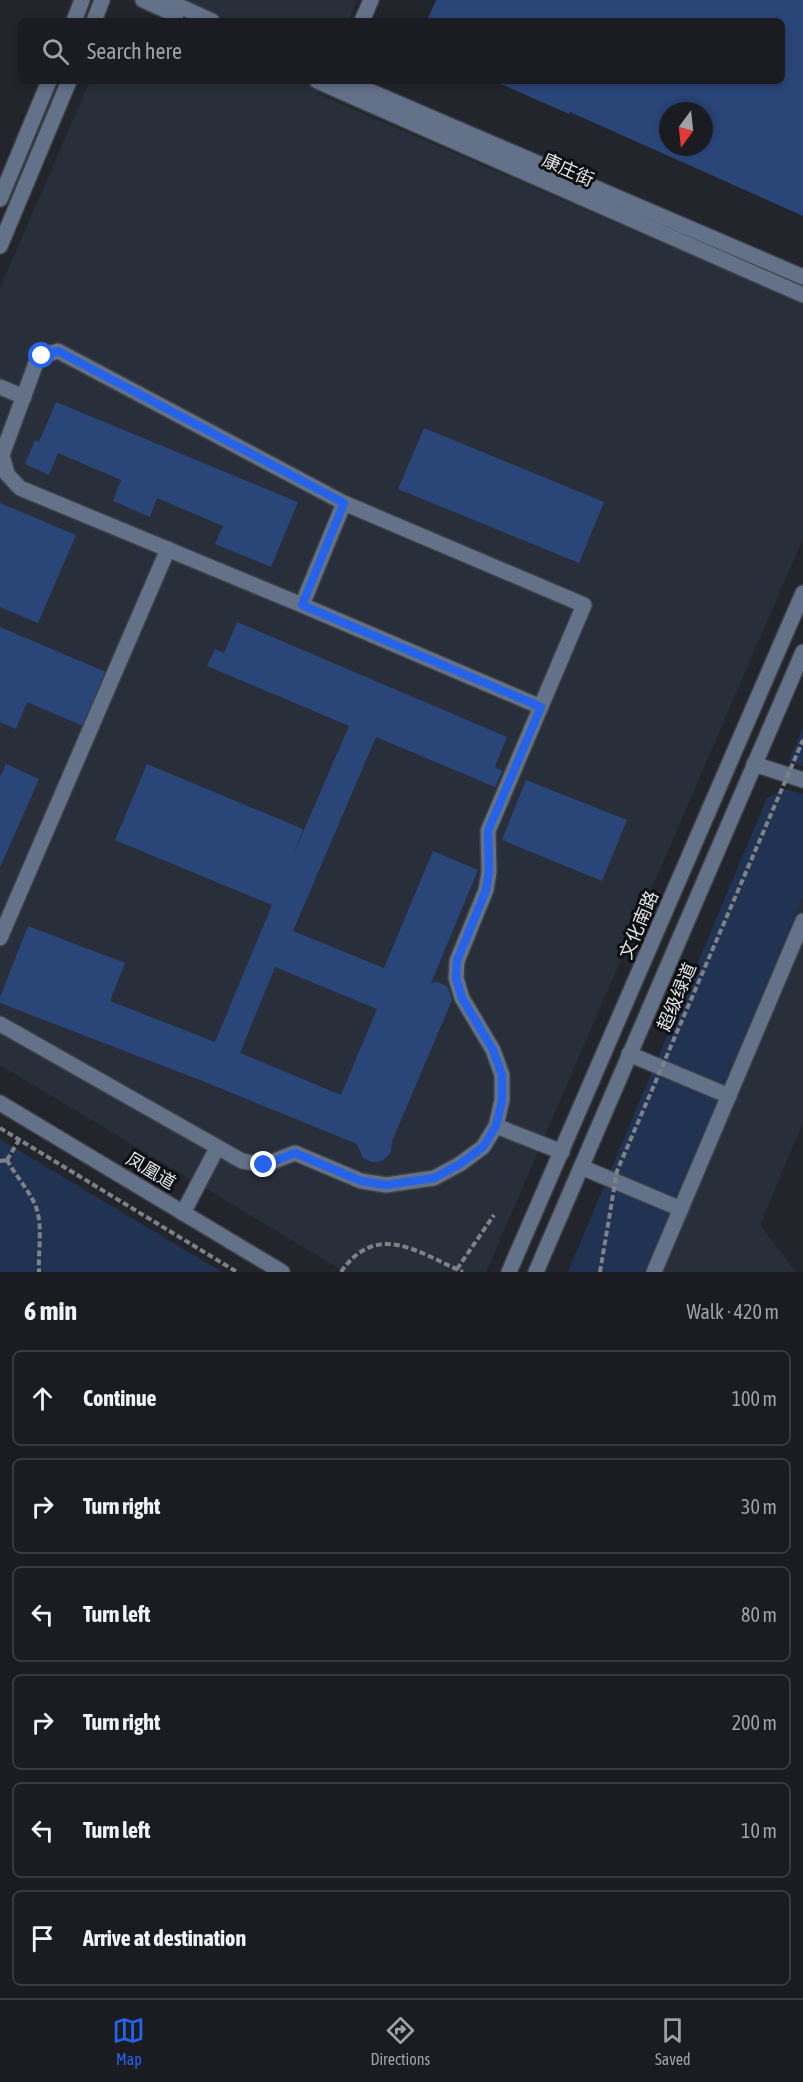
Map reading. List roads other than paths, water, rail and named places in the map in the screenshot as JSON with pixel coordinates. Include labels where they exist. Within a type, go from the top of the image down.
[{"type":"street","points":[[75,18],[82,0]]},
{"type":"street","points":[[95,18],[102,0]]},
{"type":"street","points":[[143,0],[182,18]]},
{"type":"street","points":[[166,0],[205,18]]},
{"type":"street","points":[[363,18],[371,0]]},
{"type":"street","points":[[0,199],[48,84]]},
{"type":"street","points":[[0,246],[68,84]]},
{"type":"street","name":"康庄街","points":[[334,84],[803,295]]},
{"type":"street","name":"康庄街","points":[[353,84],[803,277]]},
{"type":"street","points":[[0,1024],[242,1161],[264,1165],[295,1153],[361,1181],[386,1185],[434,1178],[460,1164],[483,1147],[496,1126],[502,1101],[502,1075],[493,1050],[462,998],[456,978],[457,961],[486,890],[489,872],[488,831],[541,707],[584,605],[344,503],[58,351],[42,356],[36,363],[3,455],[7,474],[20,488],[541,707]]},
{"type":"street","points":[[0,387],[24,397]]},
{"type":"street","points":[[302,605],[344,503]]},
{"type":"street","points":[[0,938],[168,549]]},
{"type":"street","name":"文化南路","points":[[509,1272],[803,593]]},
{"type":"street","points":[[536,1272],[803,652]]},
{"type":"street","points":[[754,764],[803,780]]},
{"type":"street","points":[[654,1272],[803,921]]},
{"type":"street","points":[[629,1054],[729,1096]]},
{"type":"street","name":"凤凰道","points":[[0,1103],[282,1272]]},
{"type":"street","points":[[496,1126],[562,1152]]},
{"type":"street","points":[[183,1213],[217,1148]]},
{"type":"street","points":[[581,1167],[681,1209]]}]
